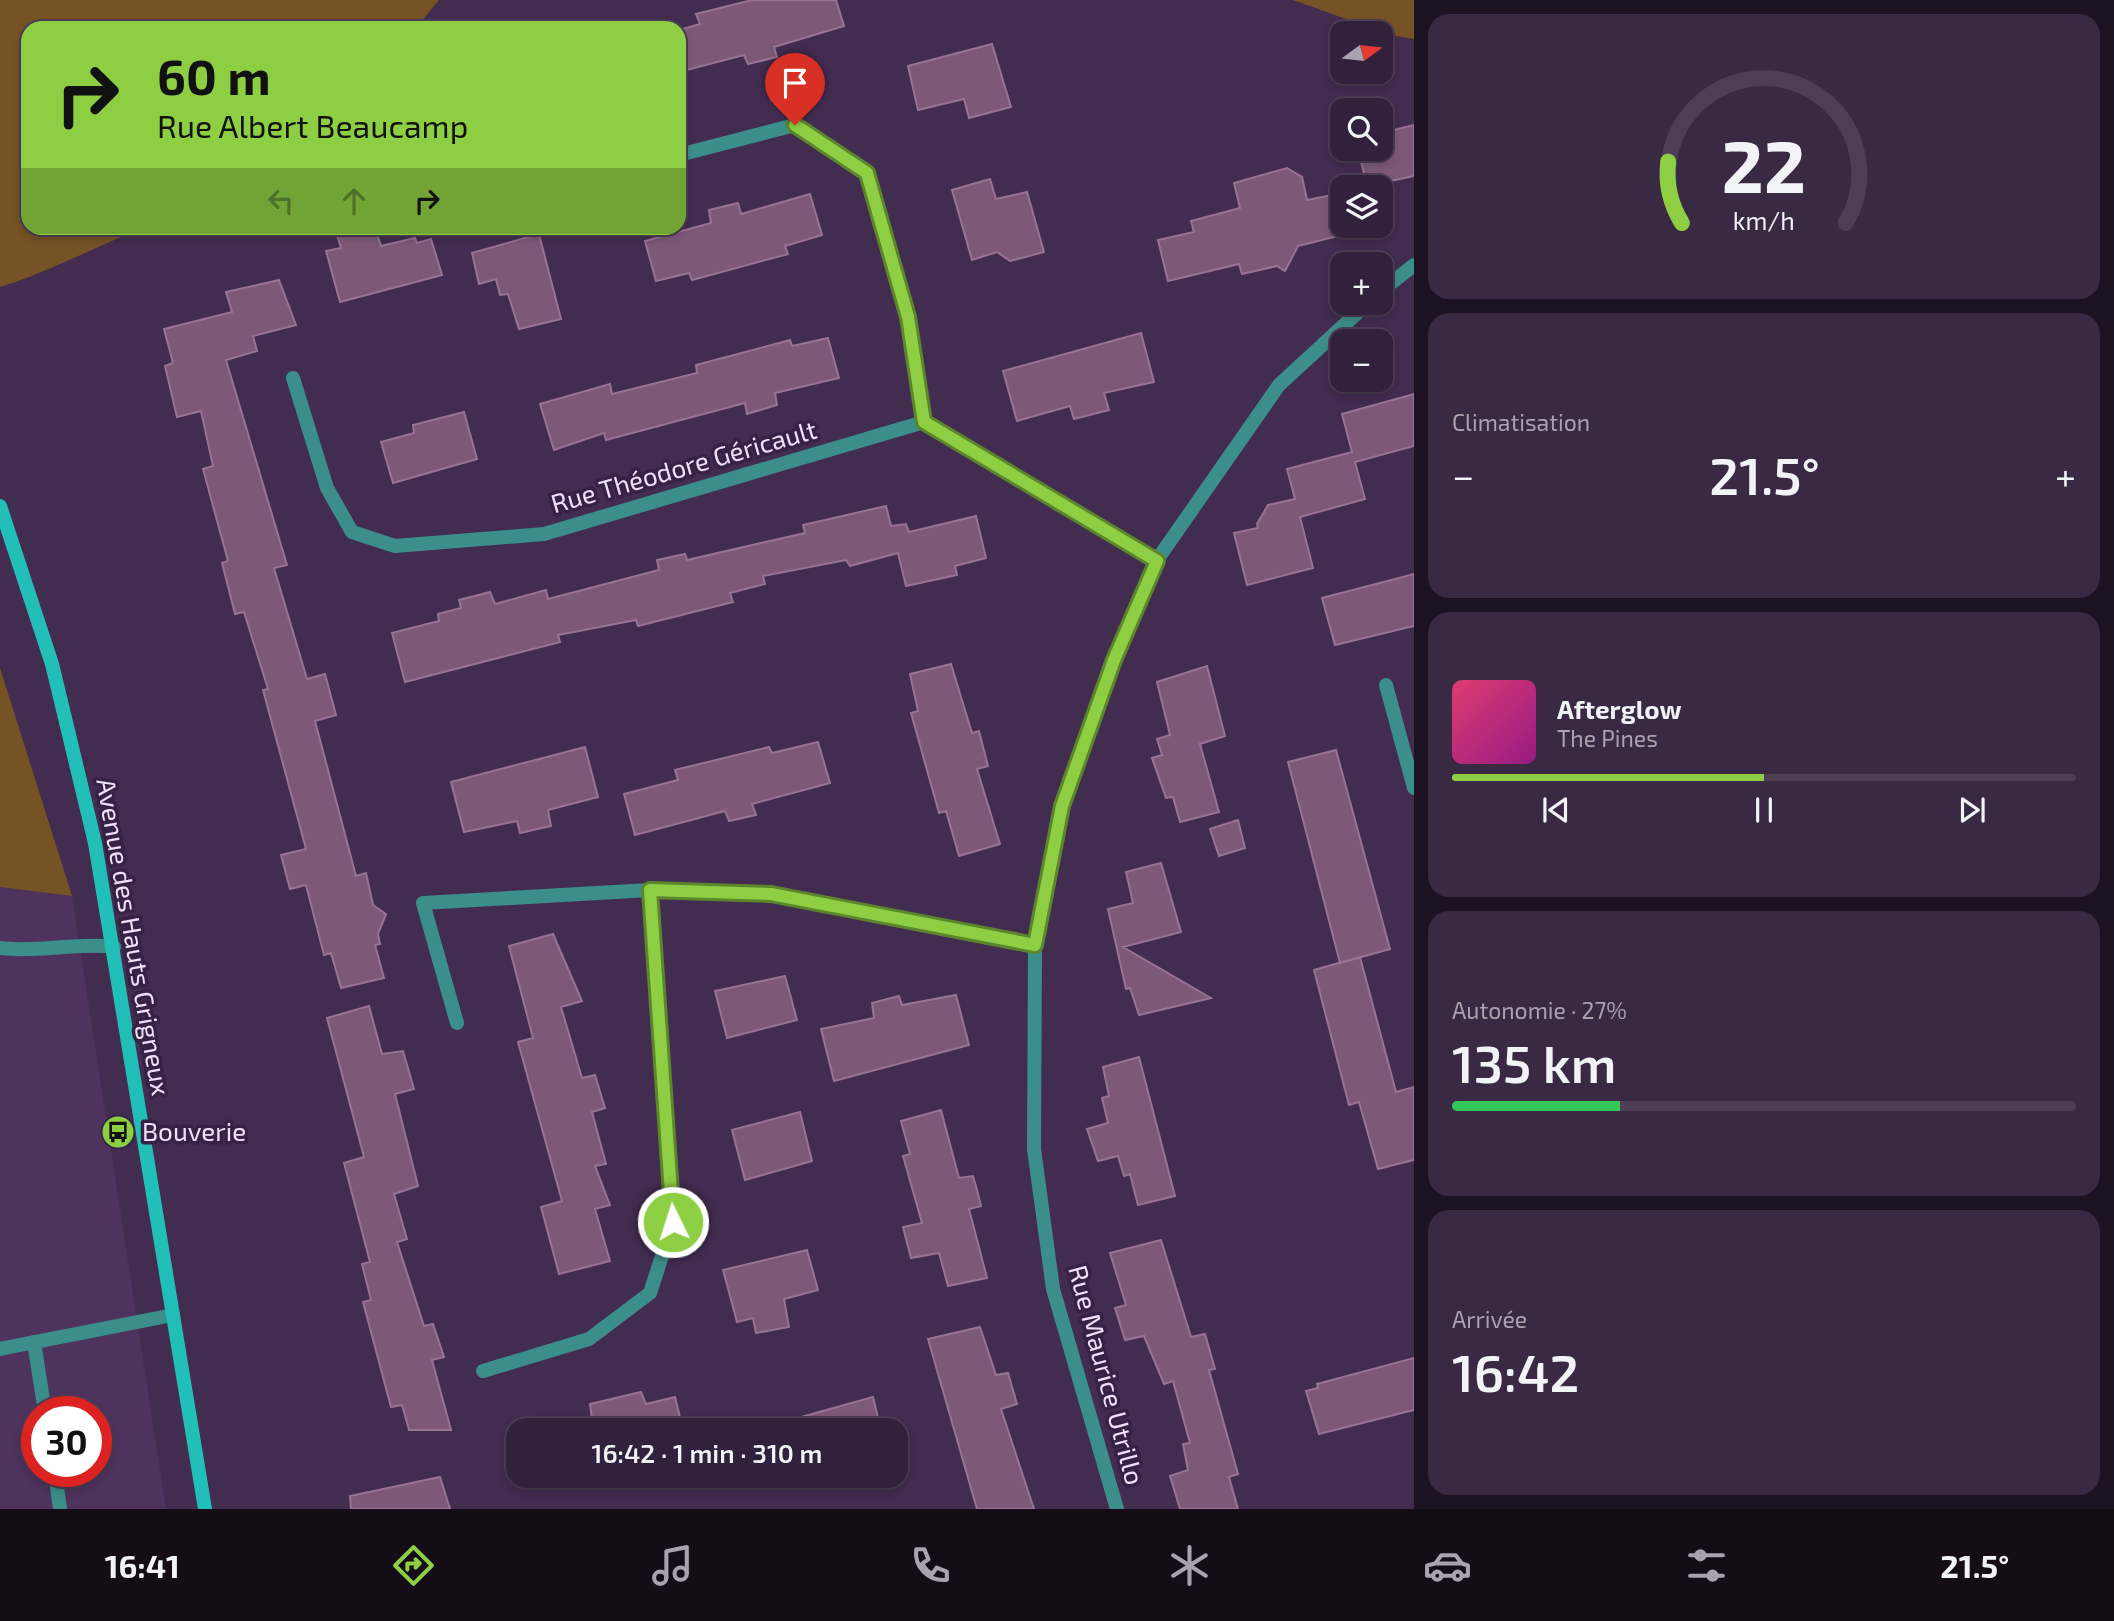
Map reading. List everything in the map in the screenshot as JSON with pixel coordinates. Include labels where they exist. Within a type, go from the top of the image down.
[{"type":"street","points":[[686,153],[795,125],[867,173],[908,317],[924,422],[1157,561]]},
{"type":"street","points":[[1393,282],[1414,265]]},
{"type":"street","name":"Rue Maurice Utrillo","points":[[1117,1509],[1053,1289],[1034,1149],[1035,945],[1062,806],[1114,660],[1157,561],[1279,385],[1355,315]]},
{"type":"street","name":"Rue Théodore Géricault","points":[[293,378],[327,488],[352,533],[395,546],[544,534],[924,422]]},
{"type":"street","name":"Avenue des Hauts Grigneux","points":[[0,506],[52,663],[95,843],[205,1509]]},
{"type":"street","points":[[1386,685],[1414,788]]},
{"type":"street","points":[[457,1023],[423,903],[650,890],[771,894],[1035,945]]},
{"type":"street","points":[[483,1371],[589,1339],[650,1293],[673,1222],[650,890]]},
{"type":"street","points":[[0,948],[25,951],[88,943],[114,947]]},
{"type":"street","points":[[0,1349],[173,1315]]},
{"type":"street","points":[[34,1342],[42,1396]]},
{"type":"street","points":[[57,1487],[60,1509]]},
{"type":"shaded area","points":[[0,0],[439,0],[422,21],[21,21],[21,235],[126,235],[0,287]]},
{"type":"shaded area","points":[[1293,0],[1414,0],[1414,39],[1393,35],[1393,21],[1352,21]]},
{"type":"shaded area","points":[[0,668],[72,896],[0,887]]},
{"type":"shaded area","points":[[0,887],[72,896],[166,1509],[0,1509]]},
{"type":"building","points":[[752,0],[836,0],[844,26],[774,47],[777,57],[748,64],[744,55],[686,70],[686,28],[700,24],[696,14]]},
{"type":"building","points":[[992,44],[1011,107],[969,118],[964,99],[918,110],[908,66]]},
{"type":"building","points":[[1414,125],[1414,176],[1393,180],[1393,175],[1364,175],[1361,161],[1393,161],[1393,130]]},
{"type":"building","points":[[1287,168],[1302,177],[1307,200],[1330,195],[1330,238],[1298,246],[1285,271],[1277,266],[1242,274],[1239,264],[1168,281],[1158,240],[1194,232],[1191,221],[1240,208],[1234,183]]},
{"type":"building","points":[[990,179],[996,199],[1027,192],[1044,252],[1010,261],[997,252],[972,260],[952,190]]},
{"type":"building","points":[[810,194],[822,235],[785,246],[788,254],[692,280],[689,273],[656,281],[645,241],[667,235],[686,235],[686,230],[711,223],[709,210],[738,203],[741,214]]},
{"type":"building","points":[[337,235],[377,235],[381,246],[415,238],[417,243],[431,239],[442,275],[340,302],[326,251],[341,248]]},
{"type":"building","points":[[539,235],[561,319],[519,329],[508,294],[500,295],[496,279],[479,284],[472,253]]},
{"type":"building","points":[[279,280],[296,325],[253,336],[257,351],[226,360],[287,565],[274,568],[307,679],[325,674],[336,715],[315,721],[356,876],[366,873],[373,905],[386,914],[378,934],[380,944],[375,945],[384,978],[341,988],[331,953],[324,955],[306,885],[290,889],[281,855],[306,849],[263,690],[268,689],[244,612],[235,614],[222,563],[228,561],[203,469],[213,466],[201,411],[177,417],[165,366],[173,363],[164,329],[232,312],[226,292]]},
{"type":"building","points":[[1141,333],[1154,382],[1104,393],[1109,410],[1074,419],[1070,406],[1017,421],[1003,371]]},
{"type":"building","points":[[828,338],[839,378],[775,393],[777,405],[747,414],[745,403],[606,440],[604,433],[554,450],[540,404],[610,384],[612,394],[697,373],[696,365],[790,340],[792,346]]},
{"type":"building","points":[[1414,394],[1414,446],[1355,462],[1365,499],[1300,517],[1313,568],[1247,585],[1234,533],[1258,528],[1257,524],[1268,505],[1295,499],[1287,469],[1352,452],[1342,414]]},
{"type":"building","points":[[464,412],[477,459],[393,483],[381,442],[414,433],[413,425]]},
{"type":"building","points":[[886,506],[891,526],[906,524],[909,532],[976,516],[986,558],[955,566],[957,575],[906,586],[898,553],[850,566],[846,560],[763,576],[765,584],[730,593],[733,602],[638,626],[636,620],[558,635],[560,642],[405,682],[392,633],[439,621],[438,614],[461,608],[459,600],[490,592],[495,604],[546,590],[548,599],[659,570],[657,560],[685,554],[687,560],[805,533],[803,525]]},
{"type":"building","points":[[1414,574],[1414,626],[1335,645],[1322,598]]},
{"type":"building","points":[[951,664],[972,733],[979,731],[988,766],[977,769],[1000,844],[959,856],[946,811],[939,813],[911,713],[918,711],[910,674]]},
{"type":"building","points":[[1207,666],[1225,736],[1200,744],[1219,812],[1180,822],[1173,797],[1166,798],[1152,758],[1162,755],[1157,739],[1170,735],[1157,682]]},
{"type":"building","points":[[818,742],[830,783],[752,804],[756,815],[729,821],[725,811],[635,835],[624,794],[678,780],[675,770],[769,747],[772,753]]},
{"type":"building","points":[[585,747],[598,797],[548,810],[551,826],[520,833],[517,821],[464,832],[451,782]]},
{"type":"building","points":[[1336,750],[1390,949],[1340,963],[1288,762]]},
{"type":"building","points":[[1238,820],[1245,848],[1219,856],[1210,829]]},
{"type":"building","points":[[1161,863],[1181,932],[1123,947],[1211,998],[1139,1015],[1130,988],[1126,989],[1108,909],[1133,903],[1126,872]]},
{"type":"building","points":[[553,934],[582,1001],[561,1007],[582,1078],[595,1075],[605,1108],[592,1112],[606,1164],[595,1166],[610,1205],[595,1209],[610,1261],[559,1274],[541,1207],[562,1201],[518,1042],[533,1038],[509,946]]},
{"type":"building","points":[[1360,957],[1396,1092],[1414,1087],[1414,1160],[1378,1169],[1359,1102],[1349,1105],[1314,970]]},
{"type":"building","points":[[785,976],[797,1020],[727,1038],[715,991]]},
{"type":"building","points":[[956,995],[969,1045],[834,1081],[821,1029],[874,1018],[872,1003],[899,996],[902,1005]]},
{"type":"building","points":[[369,1006],[382,1054],[403,1051],[414,1089],[395,1094],[418,1186],[394,1194],[407,1239],[397,1242],[424,1326],[433,1324],[444,1357],[432,1360],[451,1430],[409,1430],[402,1405],[391,1407],[363,1302],[371,1300],[362,1264],[370,1262],[344,1163],[364,1157],[327,1018]]},
{"type":"building","points":[[1139,1057],[1175,1196],[1138,1205],[1130,1174],[1124,1176],[1118,1156],[1098,1161],[1087,1129],[1108,1123],[1102,1098],[1109,1096],[1103,1067]]},
{"type":"building","points":[[941,1110],[959,1178],[973,1176],[977,1190],[981,1206],[969,1209],[987,1278],[948,1286],[939,1253],[911,1258],[903,1227],[922,1223],[903,1156],[910,1154],[901,1121]]},
{"type":"building","points":[[800,1112],[812,1161],[745,1180],[732,1130]]},
{"type":"building","points":[[1161,1240],[1191,1337],[1205,1334],[1215,1369],[1209,1370],[1238,1474],[1229,1477],[1238,1509],[1180,1509],[1170,1476],[1188,1470],[1183,1444],[1190,1443],[1173,1381],[1164,1384],[1144,1336],[1125,1340],[1115,1308],[1126,1305],[1110,1253]]},
{"type":"building","points":[[807,1250],[818,1290],[784,1299],[789,1327],[756,1333],[753,1318],[737,1322],[723,1270]]},
{"type":"building","points":[[980,1327],[996,1375],[1008,1373],[1017,1404],[1001,1409],[1034,1509],[977,1509],[928,1339]]},
{"type":"building","points":[[1414,1358],[1414,1410],[1319,1434],[1306,1391],[1318,1388],[1317,1384]]},
{"type":"building","points":[[641,1392],[646,1404],[675,1397],[680,1418],[592,1418],[590,1404]]},
{"type":"building","points":[[873,1397],[878,1418],[798,1418]]},
{"type":"building","points":[[440,1477],[450,1509],[351,1509],[350,1496]]},
{"type":"place","name":"Bouverie","points":[[118,1132]]},
{"type":"route","points":[[673,1222],[650,890],[771,894],[1035,945],[1062,806],[1114,660],[1157,561],[924,422],[908,317],[867,173],[795,125]]}]
